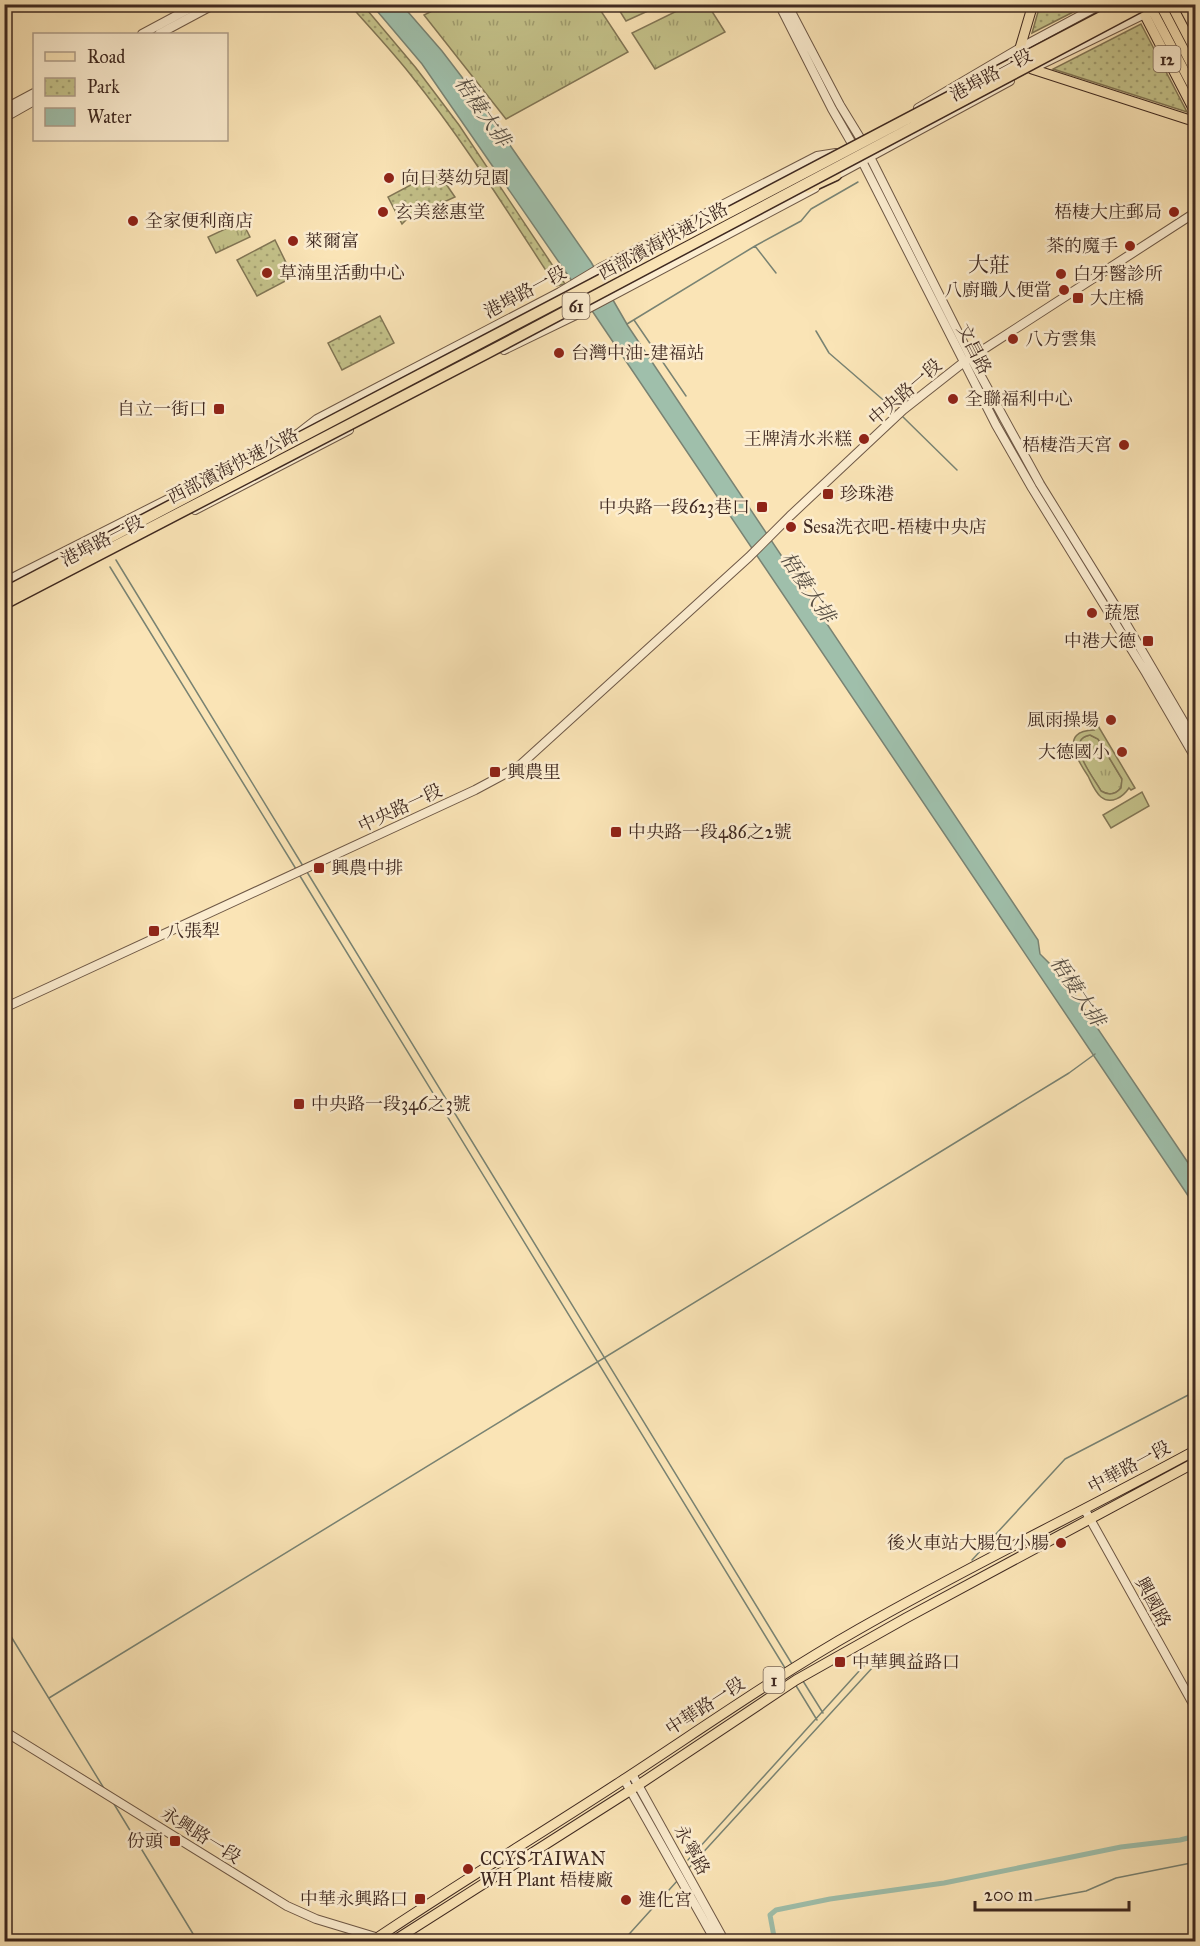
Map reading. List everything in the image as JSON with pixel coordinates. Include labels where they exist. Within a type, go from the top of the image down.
[{"type":"highway","name":"西部濱海快速公路","points":[[4,604],[1126,4]]},
{"type":"highway","name":"西部濱海快速公路","points":[[4,593],[1156,7]]},
{"type":"highway","points":[[484,349],[528,313],[833,154]]},
{"type":"highway","points":[[484,349],[515,342],[836,175]]},
{"type":"main road","points":[[1020,48],[1033,4]]},
{"type":"main road","name":"12","points":[[1139,4],[1156,7],[1196,52]]},
{"type":"main road","name":"12","points":[[1156,7],[1196,73]]},
{"type":"main road","name":"12","points":[[1156,7],[1196,93]]},
{"type":"main road","name":"12","points":[[1156,7],[1196,114]]},
{"type":"main road","points":[[1032,69],[1196,122]]},
{"type":"main road","name":"中華路一段","points":[[374,1939],[628,1777],[790,1670],[974,1566],[1196,1450]]},
{"type":"main road","name":"中華路一段","points":[[392,1941],[635,1788],[796,1680],[906,1618],[1196,1462]]},
{"type":"street","points":[[144,33],[198,4]]},
{"type":"street","points":[[161,33],[215,4]]},
{"type":"street","name":"文昌路","points":[[779,4],[832,109],[853,145],[866,160],[1032,488],[1196,759]]},
{"type":"street","name":"文昌路","points":[[787,4],[862,141],[866,160]]},
{"type":"street","name":"港埠路一段","points":[[4,582],[299,433],[317,419],[560,292],[600,268],[817,156],[833,154],[862,141],[1020,48],[1102,4]]},
{"type":"street","name":"港埠路一段","points":[[4,609],[477,363],[574,316],[814,189],[1032,69],[1156,7]]},
{"type":"street","points":[[4,109],[33,94]]},
{"type":"street","points":[[4,118],[33,102]]},
{"type":"street","name":"港埠路一段","points":[[299,433],[346,420],[789,188],[817,169],[833,154]]},
{"type":"street","name":"港埠路一段","points":[[789,188],[836,175]]},
{"type":"street","name":"中央路一段","points":[[4,1008],[367,840],[518,767],[753,553],[903,410],[967,360],[1196,212]]},
{"type":"street","name":"文昌路","points":[[967,360],[1196,743]]},
{"type":"street","name":"港埠路一段","points":[[309,452],[346,420]]},
{"type":"street","name":"興國路","points":[[1085,1510],[1196,1709]]},
{"type":"street","name":"永興路一段","points":[[4,1731],[287,1906],[316,1919],[374,1939],[392,1941]]},
{"type":"street","name":"永寧路","points":[[628,1777],[725,1941]]},
{"type":"street","name":"永寧路","points":[[635,1788],[716,1941]]},
{"type":"green space","points":[[446,4],[597,5],[628,52],[506,119],[424,15]]},
{"type":"green space","points":[[691,4],[708,5],[725,32],[655,69],[632,33]]},
{"type":"green space","points":[[1040,4],[1087,5],[1032,33]]},
{"type":"green space","points":[[350,5],[363,5],[416,68],[459,125],[565,284],[556,286],[486,178],[430,99]]},
{"type":"green space","points":[[616,5],[661,5],[626,21]]},
{"type":"green space","points":[[1141,24],[1187,112],[1053,69]]},
{"type":"green space","points":[[437,171],[455,197],[407,219],[402,224],[388,197]]},
{"type":"green space","points":[[242,221],[250,237],[216,253],[208,237]]},
{"type":"green space","points":[[275,240],[293,277],[257,296],[237,260]]},
{"type":"green space","points":[[380,316],[394,343],[342,370],[328,343]]},
{"type":"green space","points":[[1091,714],[1135,788],[1131,790],[1129,788],[1116,799],[1109,800],[1099,795],[1076,755],[1074,741],[1076,736],[1094,730],[1086,717]],"holes":[[[1090,735],[1098,739],[1122,779],[1121,788],[1112,794],[1101,791],[1087,769],[1080,751],[1079,744],[1082,738]]]},
{"type":"green space","points":[[1090,735],[1098,739],[1122,779],[1121,788],[1114,793],[1107,794],[1101,791],[1082,760],[1079,744],[1082,738]]},
{"type":"green space","points":[[1142,792],[1149,806],[1111,828],[1103,815]]},
{"type":"water","name":"梧棲大排","points":[[372,5],[402,5],[442,51],[591,262],[628,326],[1038,940],[1040,954],[1063,977],[1195,1173],[1195,1206],[574,284],[422,64]]},
{"type":"waterway","points":[[627,324],[755,246],[801,221],[811,209],[858,182]]},
{"type":"waterway","points":[[755,246],[776,273]]},
{"type":"waterway","points":[[634,320],[686,396]]},
{"type":"waterway","points":[[816,331],[829,353],[896,411]]},
{"type":"waterway","points":[[902,416],[957,470]]},
{"type":"waterway","points":[[116,560],[303,866]]},
{"type":"waterway","points":[[110,567],[296,869]]},
{"type":"waterway","points":[[307,872],[792,1664]]},
{"type":"waterway","points":[[300,876],[785,1668]]},
{"type":"waterway","points":[[49,1698],[1069,1073],[1095,1054]]},
{"type":"waterway","points":[[972,1560],[1065,1459],[1196,1391]]},
{"type":"waterway","points":[[4,1625],[105,1790]]},
{"type":"waterway","points":[[688,1860],[870,1659]]},
{"type":"waterway","points":[[687,1870],[873,1667]]},
{"type":"waterway","points":[[803,1681],[823,1713]]},
{"type":"waterway","points":[[795,1684],[817,1720]]},
{"type":"waterway","points":[[114,1804],[198,1942]]},
{"type":"waterway","points":[[775,1942],[770,1915],[776,1910],[830,1899],[944,1883],[1121,1847],[1196,1836]]},
{"type":"waterway","points":[[1026,1902],[1086,1891],[1116,1878],[1196,1862]]},
{"type":"waterway","points":[[622,1942],[678,1880]]},
{"type":"place","name":"向日葵幼兒園","points":[[389,178]]},
{"type":"place","name":"玄美慈惠堂","points":[[383,212]]},
{"type":"place","name":"梧棲大庄郵局","points":[[1174,212]]},
{"type":"place","name":"全家便利商店","points":[[133,221]]},
{"type":"place","name":"萊爾富","points":[[293,241]]},
{"type":"place","name":"茶的魔手","points":[[1130,246]]},
{"type":"place","name":"草湳里活動中心","points":[[267,273]]},
{"type":"place","name":"白牙醫診所","points":[[1061,274]]},
{"type":"place","name":"八廚職人便當","points":[[1064,290]]},
{"type":"place","name":"大庄橋","points":[[1078,298]]},
{"type":"place","name":"八方雲集","points":[[1013,339]]},
{"type":"place","name":"台灣中油-建福站","points":[[559,353]]},
{"type":"place","name":"全聯福利中心","points":[[953,399]]},
{"type":"place","name":"自立一街口","points":[[219,409]]},
{"type":"place","name":"王牌清水米糕","points":[[864,439]]},
{"type":"place","name":"梧棲浩天宮","points":[[1124,445]]},
{"type":"place","name":"珍珠港","points":[[828,494]]},
{"type":"place","name":"中央路一段623巷口","points":[[762,507]]},
{"type":"place","name":"Sesa洗衣吧-梧棲中央店","points":[[791,527]]},
{"type":"place","name":"蔬愿","points":[[1092,613]]},
{"type":"place","name":"中港大德","points":[[1148,641]]},
{"type":"place","name":"風雨操場","points":[[1111,720]]},
{"type":"place","name":"大德國小","points":[[1122,752]]},
{"type":"place","name":"興農里","points":[[495,772]]},
{"type":"place","name":"中央路一段486之2號","points":[[616,832]]},
{"type":"place","name":"興農中排","points":[[319,868]]},
{"type":"place","name":"八張犁","points":[[154,931]]},
{"type":"place","name":"中央路一段346之3號","points":[[299,1104]]},
{"type":"place","name":"後火車站大腸包小腸","points":[[1061,1543]]},
{"type":"place","name":"中華興益路口","points":[[840,1662]]},
{"type":"place","name":"份頭","points":[[175,1841]]},
{"type":"place","name":"CCYS TAIWAN WH Plant 梧棲廠","points":[[468,1869]]},
{"type":"place","name":"中華永興路口","points":[[420,1899]]},
{"type":"place","name":"進化宮","points":[[626,1900]]},
{"type":"district","name":"大莊","points":[[989,265]]}]
